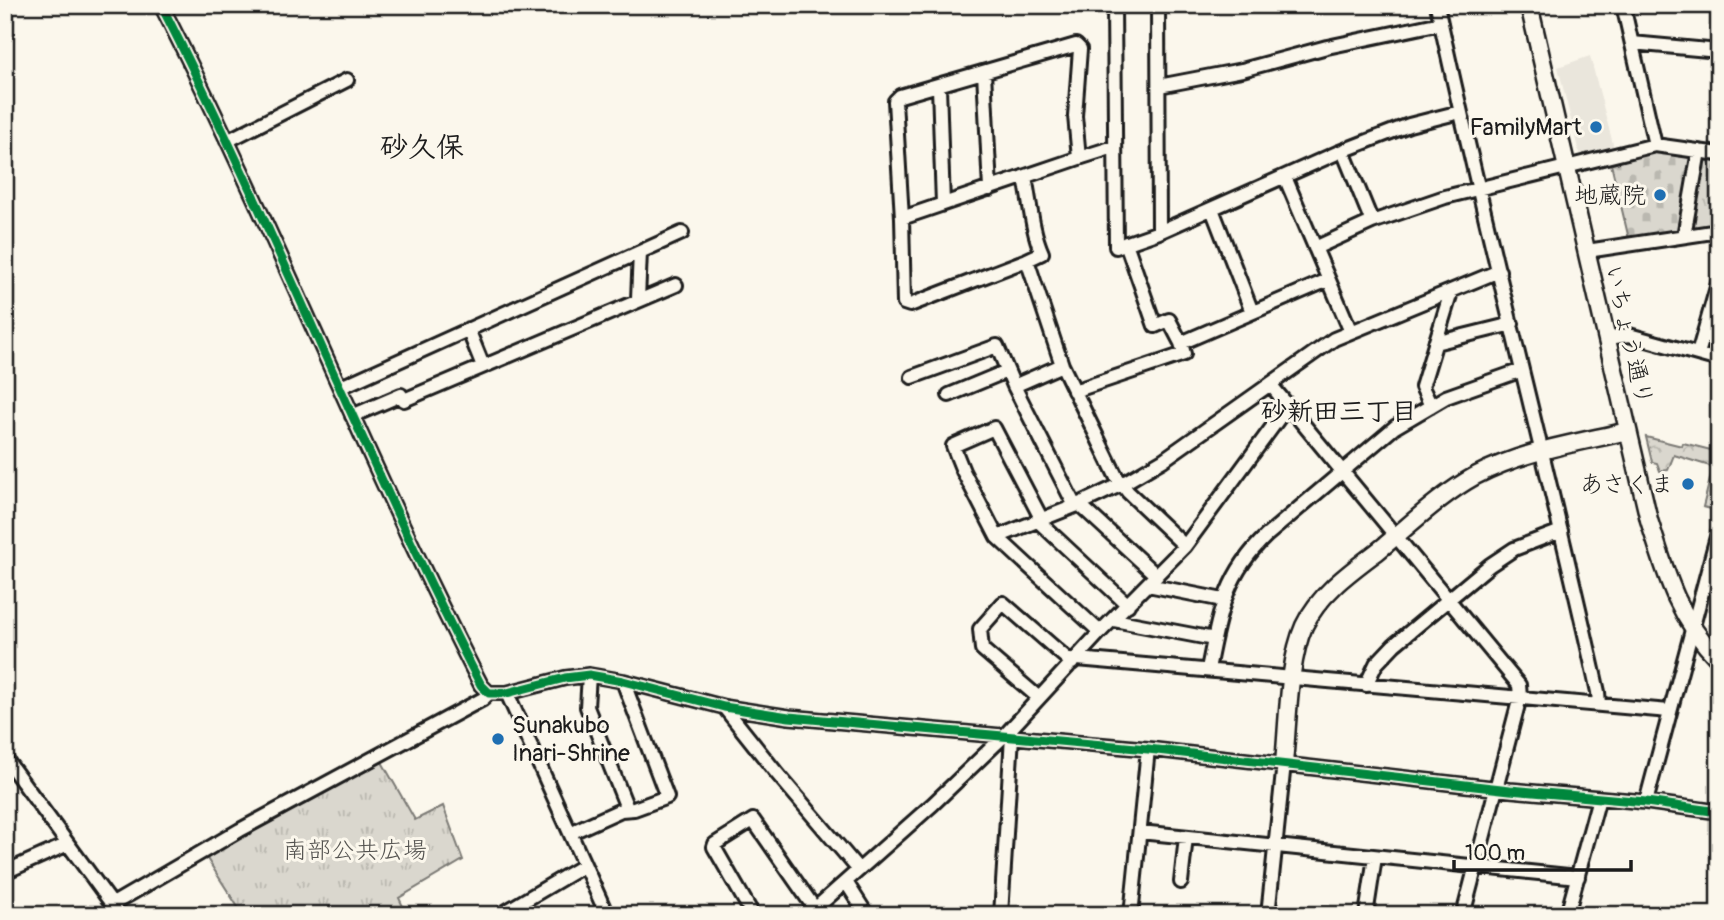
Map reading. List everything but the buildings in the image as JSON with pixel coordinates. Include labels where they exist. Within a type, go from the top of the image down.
[{"type":"street","points":[[161,5],[227,141],[459,643],[481,685],[489,693],[507,693],[565,678],[589,675],[724,707],[789,717],[1148,749],[1719,812]]},
{"type":"street","points":[[1114,5],[1116,247],[1159,232],[1409,125],[1460,112]]},
{"type":"street","points":[[1158,5],[1159,232]]},
{"type":"street","points":[[1437,5],[1599,704]]},
{"type":"street","name":"いちょう通り","points":[[1529,5],[1649,520],[1671,589],[1691,628],[1719,660]]},
{"type":"street","points":[[1623,5],[1655,145]]},
{"type":"street","points":[[1158,86],[1242,70],[1326,47],[1441,23]]},
{"type":"street","points":[[1632,43],[1719,51]]},
{"type":"street","points":[[1025,177],[1035,238],[1042,253],[911,304],[904,303],[895,101],[900,96],[939,87],[1076,45],[1080,49],[1075,116],[1079,158]]},
{"type":"street","points":[[984,72],[990,189]]},
{"type":"street","points":[[227,141],[347,79]]},
{"type":"street","points":[[939,87],[943,204]]},
{"type":"street","points":[[1315,248],[1372,222],[1446,197],[1655,145],[1719,154]]},
{"type":"street","points":[[902,218],[1114,147]]},
{"type":"street","points":[[1343,151],[1372,222]]},
{"type":"street","points":[[1684,236],[1699,151]]},
{"type":"street","points":[[1285,177],[1350,332]]},
{"type":"street","points":[[1212,209],[1252,312]]},
{"type":"street","points":[[1587,251],[1719,231]]},
{"type":"street","points":[[341,387],[682,233]]},
{"type":"street","points":[[1074,391],[1184,354],[1169,320],[1155,326],[1126,243]]},
{"type":"street","points":[[638,299],[640,252]]},
{"type":"street","points":[[1027,260],[1062,365],[1094,436],[1122,484],[1185,546]]},
{"type":"street","points":[[997,537],[1077,505],[1122,484],[1163,460],[1334,339],[1499,271]]},
{"type":"street","points":[[1181,343],[1328,280]]},
{"type":"street","points":[[1698,354],[1719,280]]},
{"type":"street","points":[[352,416],[401,395],[404,400],[676,285]]},
{"type":"street","points":[[1431,405],[1422,387],[1451,292]]},
{"type":"street","points":[[1435,343],[1512,324]]},
{"type":"street","points":[[468,329],[483,366]]},
{"type":"street","points":[[1608,338],[1629,335],[1719,360]]},
{"type":"street","points":[[912,377],[998,346],[1014,386],[1077,505],[1152,580],[1223,600]]},
{"type":"street","points":[[1014,386],[1062,365]]},
{"type":"street","points":[[1208,669],[1223,600],[1247,557],[1259,543],[1395,427],[1463,389],[1522,370]]},
{"type":"street","points":[[949,395],[1007,371]]},
{"type":"street","points":[[1270,384],[1519,685],[1520,697],[1463,915]]},
{"type":"street","points":[[753,915],[714,847],[715,844],[753,820],[811,912],[1009,735],[1100,632],[1185,546],[1287,407]]},
{"type":"street","points":[[1100,632],[997,537],[953,446],[994,428],[1039,519],[1128,605]]},
{"type":"street","points":[[1268,915],[1299,639],[1320,600],[1346,575],[1438,500],[1475,476],[1503,463],[1540,452],[1628,431]]},
{"type":"street","points":[[1646,802],[1719,529]]},
{"type":"street","points":[[1366,685],[1376,664],[1386,653],[1503,555],[1561,531]]},
{"type":"street","points":[[1039,698],[982,649],[980,629],[1003,603],[1074,661],[1208,669],[1293,679],[1669,711]]},
{"type":"street","points":[[1114,620],[1214,639]]},
{"type":"street","points":[[589,675],[589,713],[627,808]]},
{"type":"street","points":[[570,833],[627,808],[650,804],[667,795],[623,681]]},
{"type":"street","points":[[5,758],[117,909],[264,816],[483,699],[489,693]]},
{"type":"street","points":[[507,693],[607,915]]},
{"type":"street","points":[[724,707],[859,870]]},
{"type":"street","points":[[1001,915],[1009,735]]},
{"type":"street","points":[[1131,915],[1148,749]]},
{"type":"street","points":[[1567,915],[1599,798]]},
{"type":"street","points":[[1140,832],[1578,877]]},
{"type":"street","points":[[1181,882],[1186,837]]},
{"type":"street","points":[[5,872],[68,844]]},
{"type":"street","points":[[1366,915],[1375,857]]},
{"type":"street","points":[[500,915],[583,866]]},
{"type":"street","points":[[846,882],[867,915]]},
{"type":"shaded area","points":[[1590,56],[1614,148],[1583,155],[1579,153],[1558,67]]},
{"type":"green space","points":[[1656,151],[1694,160],[1682,231],[1629,239],[1611,164]]},
{"type":"green space","points":[[1703,160],[1719,163],[1719,226],[1693,230],[1691,227]]},
{"type":"green space","points":[[1646,437],[1719,452],[1719,511],[1703,507],[1713,467],[1674,455],[1668,470],[1660,471],[1657,463],[1652,462]]},
{"type":"green space","name":"南部公共広場","points":[[382,762],[415,820],[443,806],[463,860],[399,898],[407,915],[243,915],[206,857]]},
{"type":"cycle path","points":[[161,5],[243,174],[439,601],[481,685],[489,693],[507,693],[565,678],[589,675],[724,707],[789,717],[1148,749],[1719,812]]},
{"type":"place","name":"FamilyMart","points":[[1596,127]]},
{"type":"place","name":"地蔵院","points":[[1660,195]]},
{"type":"place","name":"あさくま","points":[[1688,484]]},
{"type":"place","name":"Sunakubo Inari-Shrine","points":[[498,739]]},
{"type":"district","name":"砂久保","points":[[422,146]]},
{"type":"district","name":"砂新田三丁目","points":[[1339,411]]}]
